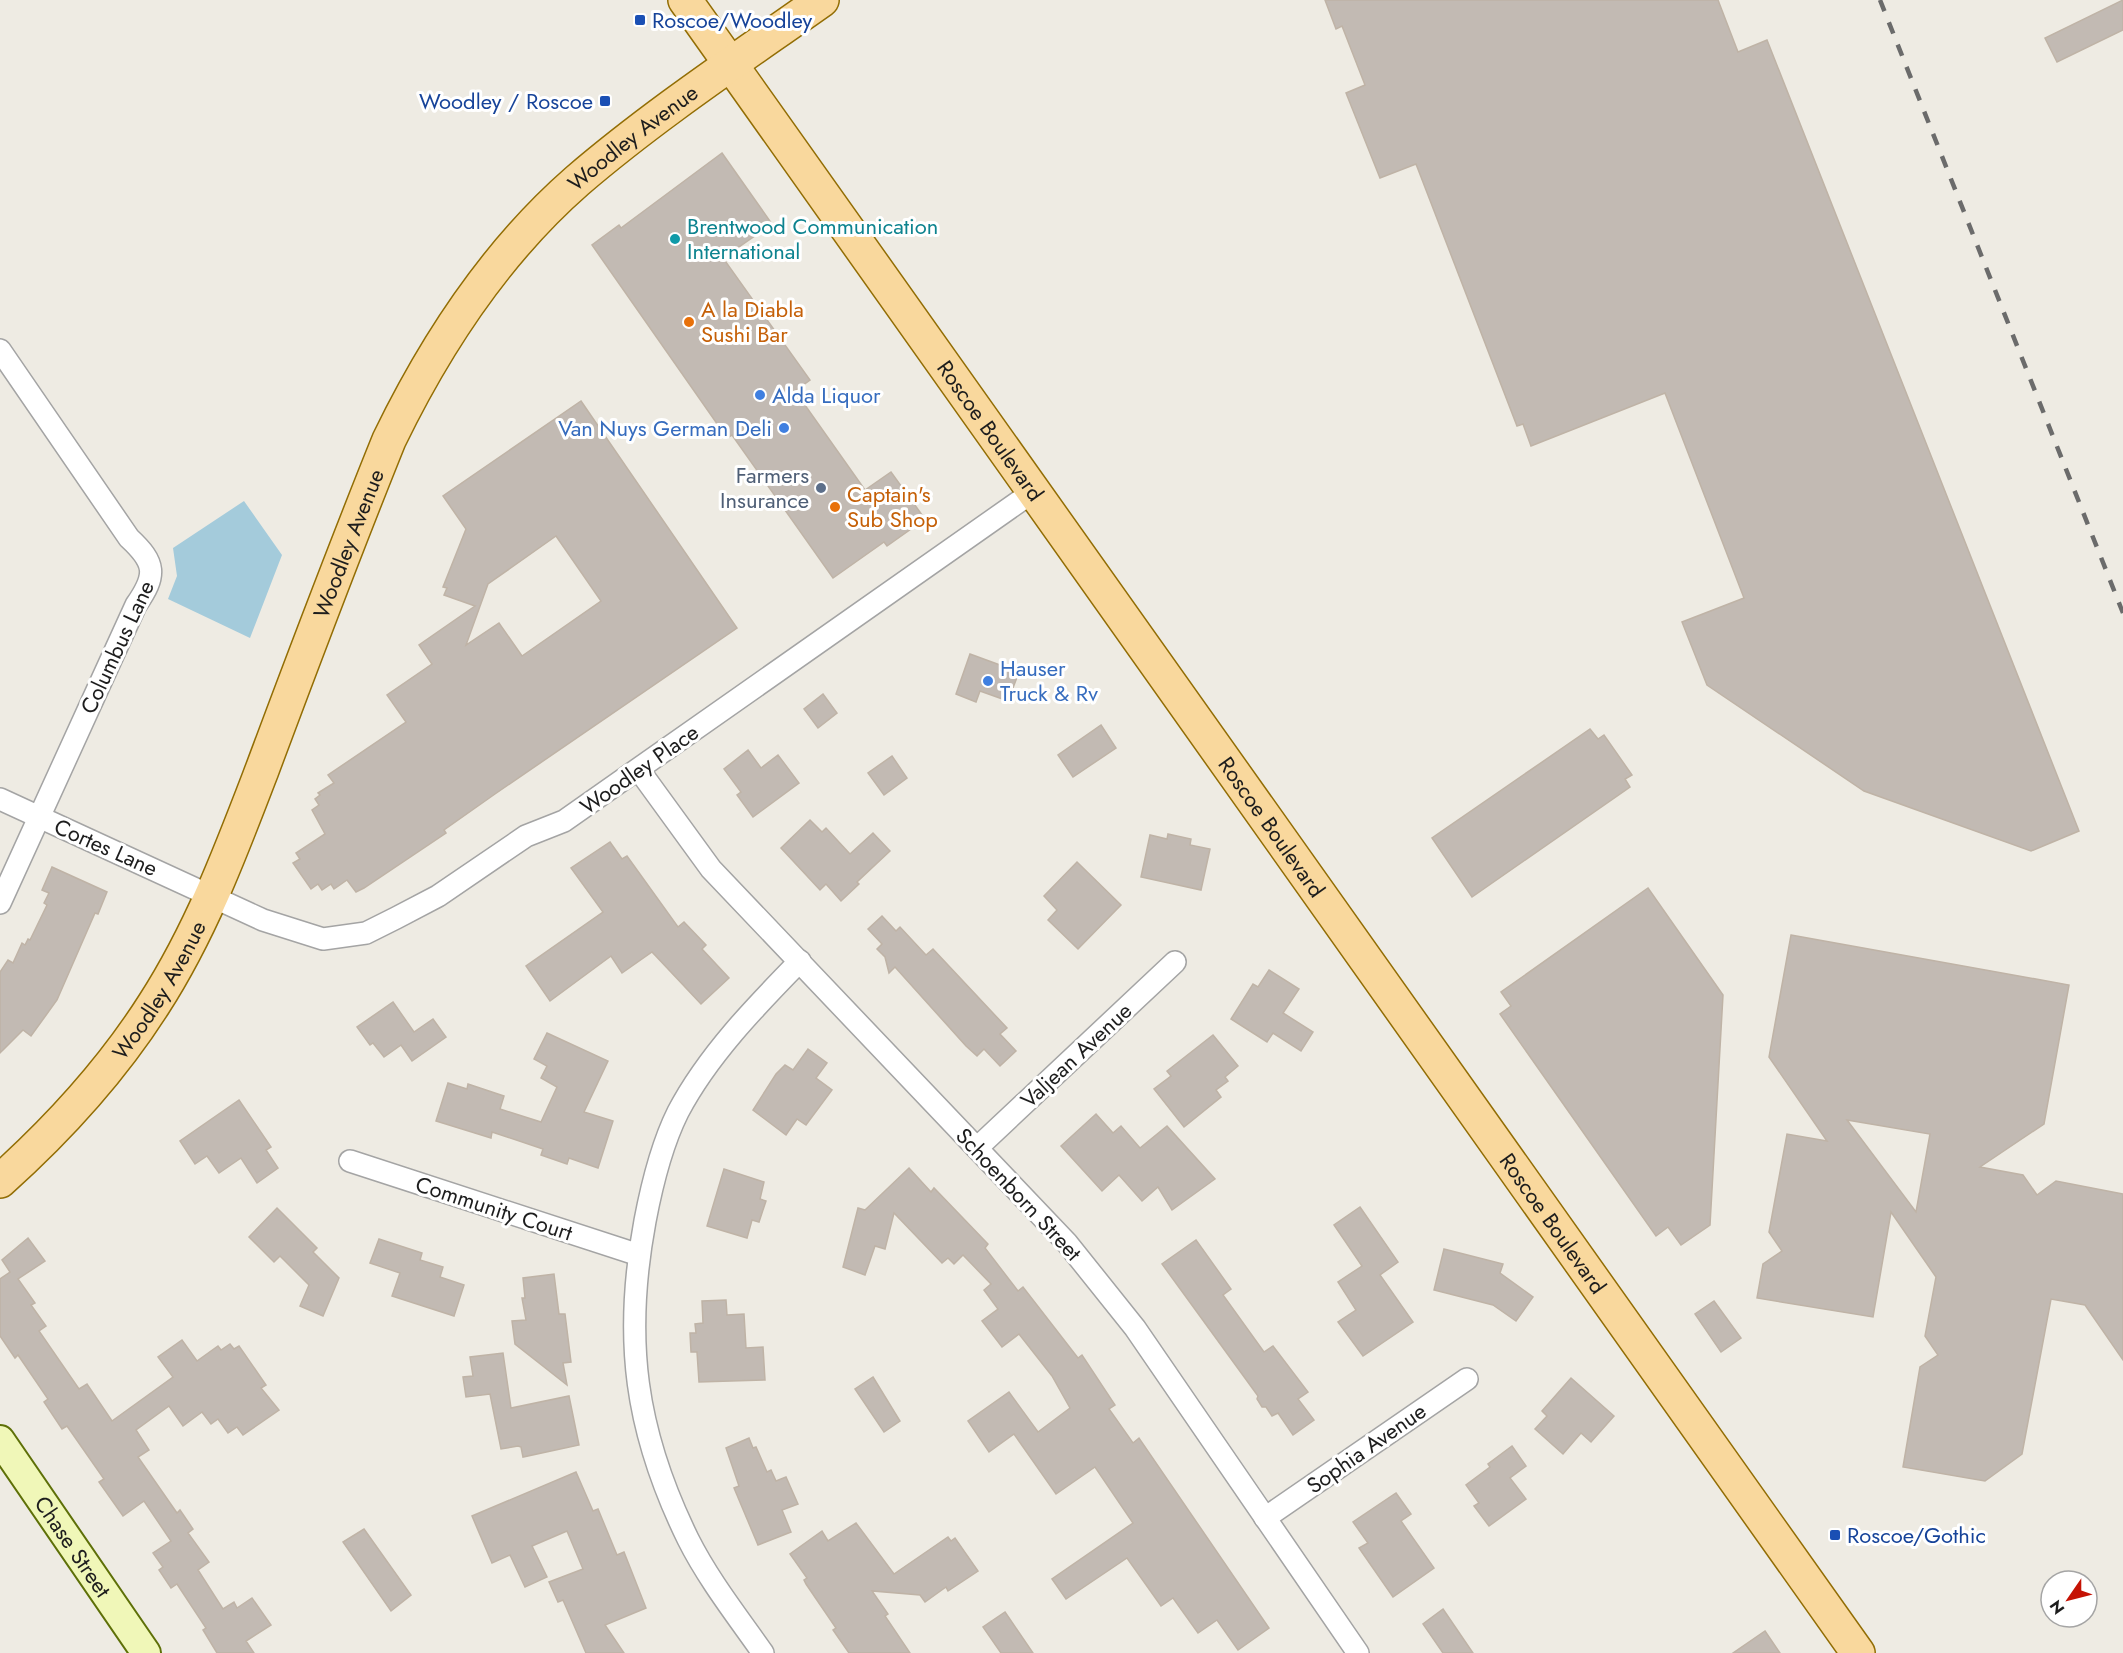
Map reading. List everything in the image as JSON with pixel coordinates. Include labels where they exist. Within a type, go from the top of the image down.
[{"type":"main road","name":"Roscoe Boulevard","points":[[685,0],[1858,1653]]},
{"type":"main road","name":"Woodley Avenue","points":[[0,1181],[38,1148],[118,1055],[154,1005],[186,952],[238,836],[386,448],[414,388],[478,291],[543,215],[576,182],[633,135],[822,0]]},
{"type":"street","name":"Columbus Lane","points":[[0,350],[129,538],[144,552],[152,569],[150,582],[136,605],[0,903]]},
{"type":"street","name":"Woodley Place","points":[[212,896],[263,920],[323,939],[366,933],[438,896],[526,836],[564,821],[1034,491]]},
{"type":"street","name":"Schoenborn Street","points":[[639,770],[711,868],[801,960],[1098,1281],[1135,1328],[1358,1653]]},
{"type":"street","name":"Cortes Lane","points":[[0,799],[212,896]]},
{"type":"street","points":[[763,1653],[697,1556],[655,1459],[635,1366],[633,1300],[650,1196],[662,1154],[678,1113],[725,1043],[757,1005],[801,960]]},
{"type":"street","name":"Valjean Avenue","points":[[977,1148],[1175,962]]},
{"type":"street","name":"Community Court","points":[[350,1161],[639,1255]]},
{"type":"street","name":"Sophia Avenue","points":[[1265,1518],[1467,1379]]},
{"type":"street","name":"Chase Street","points":[[0,1440],[146,1653]]},
{"type":"water","points":[[244,501],[282,555],[250,638],[168,599],[177,576],[173,548]]},
{"type":"building","points":[[1325,0],[1718,0],[1738,52],[1767,40],[2079,831],[2031,851],[1864,791],[1707,685],[1682,622],[1744,598],[1665,393],[1531,446],[1523,424],[1517,426],[1416,164],[1380,178],[1346,93],[1365,85],[1342,26],[1336,29]]},
{"type":"building","points":[[2123,0],[2123,30],[2057,62],[2045,38]]},
{"type":"building","points":[[722,153],[772,224],[723,258],[810,380],[795,391],[865,490],[891,472],[925,519],[887,546],[884,542],[833,578],[732,435],[727,438],[592,245],[619,225],[621,228]]},
{"type":"building","points":[[581,401],[737,628],[495,794],[444,830],[446,833],[364,888],[356,892],[347,880],[334,889],[331,884],[322,890],[318,884],[311,889],[293,863],[300,859],[296,853],[325,834],[312,810],[319,805],[315,799],[320,795],[318,793],[334,783],[328,775],[406,722],[387,695],[432,664],[419,645],[475,606],[444,595],[447,588],[443,587],[466,529],[443,496]],"holes":[[[556,536],[601,601],[522,656],[499,623],[466,645],[488,584]]]},
{"type":"building","name":"Hauser Truck & Rv","points":[[970,654],[1019,672],[1008,701],[980,691],[976,702],[956,694]]},
{"type":"building","points":[[823,694],[837,713],[818,728],[804,709]]},
{"type":"building","points":[[1101,725],[1116,748],[1073,777],[1058,755]]},
{"type":"building","points":[[1590,729],[1598,739],[1604,735],[1632,775],[1625,779],[1630,787],[1472,897],[1432,838]]},
{"type":"building","points":[[748,750],[761,768],[778,755],[799,783],[753,817],[737,795],[741,792],[724,769]]},
{"type":"building","points":[[892,756],[907,778],[884,795],[868,773]]},
{"type":"building","points":[[810,820],[822,832],[826,828],[850,854],[873,833],[890,851],[857,882],[859,884],[841,901],[826,884],[820,890],[781,848]]},
{"type":"building","points":[[1168,834],[1191,839],[1190,845],[1210,849],[1201,890],[1141,877],[1150,835],[1167,839]]},
{"type":"building","points":[[610,842],[622,859],[627,856],[678,927],[684,922],[706,945],[702,949],[729,978],[701,1004],[652,952],[622,973],[611,956],[550,1001],[526,966],[603,912],[571,868]]},
{"type":"building","points":[[1077,862],[1121,905],[1078,949],[1048,920],[1057,910],[1044,896]]},
{"type":"building","points":[[52,867],[107,892],[98,914],[95,913],[57,1000],[31,1036],[23,1030],[0,1053],[0,972],[8,960],[13,963],[22,943],[25,945],[28,939],[30,940],[47,905],[44,903],[49,893],[42,890]]},
{"type":"building","points":[[1648,888],[1723,995],[1710,1225],[1681,1245],[1668,1227],[1656,1236],[1500,1014],[1511,1006],[1501,992]]},
{"type":"building","points":[[882,916],[896,931],[900,927],[926,955],[933,949],[1007,1028],[1000,1034],[1016,1051],[1000,1066],[984,1049],[977,1056],[966,1046],[895,967],[889,973],[885,957],[877,949],[882,944],[868,929]]},
{"type":"building","points":[[1791,935],[2069,985],[2044,1124],[1980,1167],[2023,1175],[2037,1195],[2056,1181],[2123,1194],[2123,1360],[2085,1305],[2051,1299],[2022,1454],[1985,1481],[1903,1467],[1920,1367],[1938,1355],[1925,1336],[1936,1277],[1891,1212],[1873,1317],[1757,1298],[1763,1264],[1782,1251],[1769,1232],[1787,1134],[1827,1141],[1769,1057]],"holes":[[[1847,1120],[1930,1134],[1916,1212]]]},
{"type":"building","points":[[1269,970],[1299,989],[1283,1013],[1313,1032],[1301,1051],[1273,1033],[1267,1042],[1231,1019],[1253,984],[1258,987]]},
{"type":"building","points":[[393,1002],[414,1032],[433,1019],[446,1037],[412,1061],[401,1045],[384,1057],[373,1043],[370,1045],[357,1027]]},
{"type":"building","points":[[547,1033],[608,1061],[584,1112],[613,1121],[598,1168],[569,1158],[567,1164],[541,1155],[543,1149],[492,1132],[491,1138],[436,1121],[448,1083],[467,1089],[468,1084],[504,1096],[500,1109],[541,1122],[557,1087],[541,1078],[547,1066],[534,1059]]},
{"type":"building","points":[[1213,1035],[1238,1066],[1225,1077],[1228,1081],[1216,1090],[1221,1097],[1184,1127],[1154,1089],[1171,1076],[1167,1071]]},
{"type":"building","points":[[808,1049],[827,1063],[816,1078],[832,1090],[806,1125],[797,1119],[786,1135],[753,1110],[776,1074],[785,1065],[793,1070]]},
{"type":"building","points":[[239,1100],[271,1147],[266,1150],[278,1168],[257,1183],[241,1158],[219,1173],[207,1156],[195,1164],[180,1141]]},
{"type":"building","points":[[1096,1114],[1113,1133],[1121,1126],[1140,1148],[1167,1126],[1215,1179],[1172,1210],[1158,1187],[1142,1201],[1119,1175],[1102,1191],[1061,1146]]},
{"type":"building","points":[[909,1168],[931,1192],[934,1188],[988,1244],[985,1248],[1018,1291],[1023,1287],[1078,1358],[1082,1355],[1115,1405],[1109,1409],[1133,1443],[1139,1438],[1269,1628],[1238,1650],[1217,1620],[1198,1633],[1173,1598],[1161,1606],[1127,1558],[1066,1599],[1052,1579],[1133,1523],[1095,1467],[1056,1494],[1014,1434],[989,1452],[968,1421],[1009,1392],[1038,1432],[1070,1408],[1052,1376],[1019,1334],[1002,1347],[982,1321],[998,1309],[984,1290],[991,1284],[963,1255],[954,1264],[948,1258],[942,1263],[894,1213],[885,1249],[875,1246],[865,1275],[843,1267],[858,1208],[865,1210]]},
{"type":"building","points":[[724,1169],[764,1182],[760,1199],[766,1201],[759,1222],[752,1220],[747,1238],[707,1226]]},
{"type":"building","points":[[1360,1207],[1398,1262],[1380,1275],[1413,1322],[1363,1356],[1338,1322],[1356,1310],[1338,1282],[1362,1266],[1334,1225]]},
{"type":"building","points":[[277,1208],[317,1248],[313,1252],[339,1278],[323,1316],[300,1306],[309,1285],[280,1256],[274,1262],[249,1237]]},
{"type":"building","points":[[28,1238],[45,1261],[18,1279],[35,1303],[31,1305],[46,1326],[39,1331],[79,1389],[87,1384],[112,1421],[173,1377],[158,1357],[182,1340],[197,1361],[218,1346],[221,1350],[230,1344],[234,1349],[239,1346],[266,1385],[261,1388],[279,1410],[243,1435],[237,1427],[228,1433],[218,1419],[211,1424],[202,1412],[183,1426],[169,1406],[136,1430],[149,1450],[138,1457],[177,1513],[180,1510],[193,1529],[188,1533],[209,1562],[198,1570],[223,1609],[234,1602],[237,1608],[252,1598],[271,1625],[246,1641],[254,1653],[217,1653],[203,1630],[206,1628],[177,1584],[171,1588],[159,1570],[163,1567],[153,1553],[171,1541],[144,1501],[123,1516],[99,1482],[104,1479],[67,1426],[62,1429],[44,1402],[48,1399],[18,1355],[15,1358],[0,1336],[0,1279],[10,1272],[2,1260]]},
{"type":"building","points":[[379,1239],[422,1253],[420,1260],[443,1267],[440,1277],[464,1285],[454,1316],[392,1296],[400,1273],[370,1263]]},
{"type":"building","points":[[1196,1240],[1231,1289],[1223,1295],[1264,1352],[1273,1346],[1308,1392],[1298,1399],[1314,1420],[1293,1435],[1278,1413],[1272,1416],[1266,1407],[1262,1407],[1257,1399],[1258,1396],[1162,1264]]},
{"type":"building","points":[[1444,1249],[1503,1264],[1500,1273],[1533,1297],[1516,1321],[1493,1305],[1434,1290]]},
{"type":"building","points":[[554,1274],[559,1314],[565,1314],[571,1362],[563,1363],[567,1385],[515,1344],[512,1321],[526,1320],[522,1298],[525,1298],[523,1278]]},
{"type":"building","points":[[726,1300],[727,1315],[744,1314],[746,1348],[763,1347],[765,1380],[699,1382],[697,1352],[691,1352],[690,1333],[696,1333],[695,1324],[703,1323],[702,1301]]},
{"type":"building","points":[[1714,1301],[1741,1338],[1721,1352],[1695,1314]]},
{"type":"building","points":[[503,1353],[511,1408],[569,1396],[579,1445],[523,1457],[521,1447],[501,1449],[490,1394],[466,1397],[463,1377],[473,1376],[470,1357]]},
{"type":"building","points":[[873,1377],[900,1421],[884,1432],[855,1389]]},
{"type":"building","points":[[1571,1378],[1614,1416],[1591,1442],[1581,1433],[1563,1454],[1535,1429],[1547,1416],[1542,1411]]},
{"type":"building","points":[[749,1438],[753,1448],[756,1447],[767,1472],[771,1470],[776,1481],[786,1477],[798,1504],[782,1510],[791,1532],[758,1545],[734,1488],[739,1486],[726,1448]]},
{"type":"building","points":[[1512,1446],[1526,1466],[1510,1478],[1526,1499],[1489,1526],[1474,1506],[1479,1503],[1466,1485]]},
{"type":"building","points":[[576,1472],[593,1511],[598,1509],[617,1555],[624,1552],[646,1608],[605,1625],[624,1653],[586,1653],[563,1600],[558,1602],[549,1582],[583,1569],[567,1531],[532,1546],[547,1577],[525,1587],[510,1555],[492,1563],[472,1516]]},
{"type":"building","points":[[1396,1493],[1411,1514],[1401,1521],[1434,1568],[1393,1597],[1359,1548],[1368,1543],[1353,1522]]},
{"type":"building","points":[[856,1523],[894,1574],[948,1537],[951,1541],[955,1538],[978,1571],[948,1591],[946,1587],[925,1602],[920,1595],[872,1591],[888,1614],[885,1616],[910,1653],[849,1653],[833,1630],[836,1628],[806,1584],[804,1580],[807,1578],[790,1554],[822,1531],[828,1541]]},
{"type":"building","points":[[364,1529],[411,1595],[391,1611],[343,1542]]},
{"type":"building","points":[[1443,1609],[1473,1653],[1443,1653],[1423,1624]]},
{"type":"building","points":[[1005,1612],[1033,1653],[1001,1653],[983,1627]]},
{"type":"building","points":[[1765,1631],[1780,1653],[1733,1653]]},
{"type":"railway","points":[[1880,0],[2123,613]]},
{"type":"place","name":"Roscoe/Woodley","points":[[640,20]]},
{"type":"place","name":"Woodley / Roscoe","points":[[605,101]]},
{"type":"place","name":"Brentwood Communication International","points":[[675,239]]},
{"type":"place","name":"A la Diabla Sushi Bar","points":[[689,322]]},
{"type":"place","name":"Alda Liquor","points":[[760,395]]},
{"type":"place","name":"Van Nuys German Deli","points":[[784,428]]},
{"type":"place","name":"Farmers Insurance","points":[[821,488]]},
{"type":"place","name":"Captain's Sub Shop","points":[[835,507]]},
{"type":"place","name":"Hauser Truck & Rv","points":[[988,681]]},
{"type":"place","name":"Roscoe/Gothic","points":[[1835,1535]]}]
